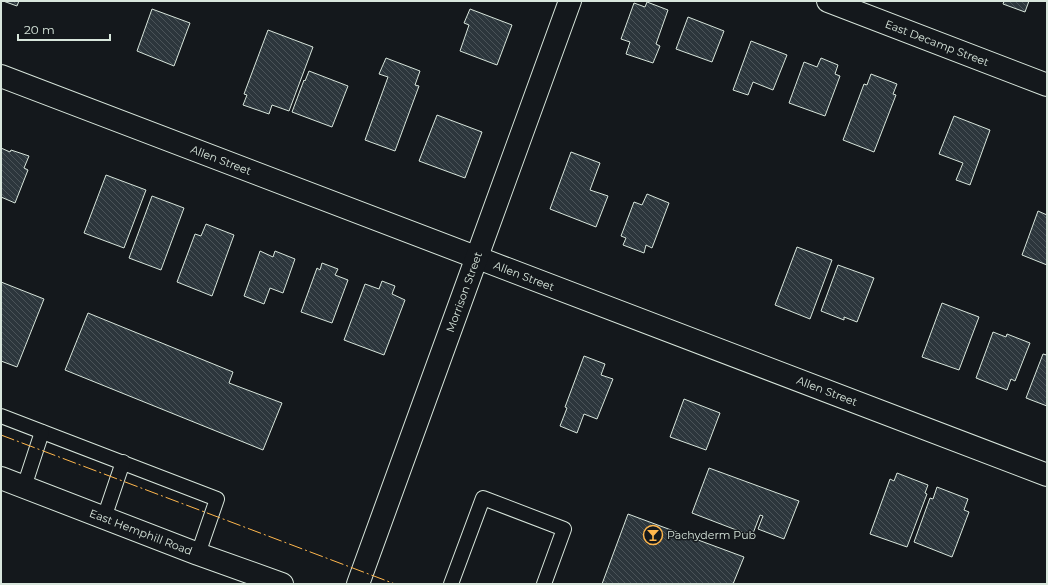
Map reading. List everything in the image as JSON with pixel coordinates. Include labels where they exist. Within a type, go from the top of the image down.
[{"type":"street","name":"Morrison Street","points":[[358,584],[570,1]]},
{"type":"street","name":"East Decamp Street","points":[[828,1],[1047,85]]},
{"type":"street","name":"Allen Street","points":[[1,76],[1047,475]]},
{"type":"street","name":"East Hemphill Road","points":[[1,478],[198,554],[282,584]]},
{"type":"lane","points":[[1,416],[217,499],[198,554]]},
{"type":"lane","points":[[24,487],[42,432]]},
{"type":"lane","points":[[104,518],[122,462]]},
{"type":"lane","points":[[451,584],[483,498],[564,529],[544,584]]},
{"type":"building","points":[[3,1],[19,1],[17,6]]},
{"type":"building","points":[[1004,1],[1029,1],[1025,12],[1003,4]]},
{"type":"building","points":[[647,2],[668,10],[656,44],[660,46],[653,63],[626,54],[630,42],[621,39],[634,3],[645,7]]},
{"type":"building","points":[[152,9],[190,23],[174,66],[137,51]]},
{"type":"building","points":[[470,9],[512,25],[497,65],[460,51],[469,25],[464,23]]},
{"type":"building","points":[[688,17],[724,31],[712,62],[676,49]]},
{"type":"building","points":[[268,30],[313,47],[289,111],[272,105],[269,114],[243,105],[247,95],[244,94]]},
{"type":"building","points":[[751,41],[787,55],[773,90],[753,82],[748,95],[733,90]]},
{"type":"building","points":[[386,58],[420,71],[415,85],[419,86],[395,151],[365,140],[388,77],[379,74]]},
{"type":"building","points":[[821,58],[838,65],[835,74],[840,76],[825,116],[789,103],[804,62],[817,67]]},
{"type":"building","points":[[309,71],[348,86],[332,127],[292,112]]},
{"type":"building","points":[[871,74],[897,84],[893,94],[896,95],[874,152],[843,140],[864,84],[867,85]]},
{"type":"building","points":[[437,115],[482,132],[465,178],[419,161]]},
{"type":"building","points":[[954,116],[990,130],[970,185],[956,180],[963,163],[939,154]]},
{"type":"building","points":[[1,148],[10,152],[11,150],[29,156],[24,168],[28,170],[15,203],[1,197]]},
{"type":"building","points":[[571,152],[600,163],[590,190],[608,196],[596,227],[550,209]]},
{"type":"building","points":[[106,175],[146,190],[124,248],[84,233]]},
{"type":"building","points":[[647,194],[669,203],[652,248],[646,245],[644,253],[623,245],[626,238],[621,236],[634,202],[642,205]]},
{"type":"building","points":[[152,196],[184,208],[161,270],[129,258]]},
{"type":"building","points":[[1038,211],[1047,215],[1047,265],[1022,255]]},
{"type":"building","points":[[206,224],[234,235],[212,296],[177,282],[195,234],[201,236]]},
{"type":"building","points":[[797,247],[832,260],[810,319],[775,305]]},
{"type":"building","points":[[260,251],[273,257],[275,251],[295,259],[283,293],[270,288],[264,304],[244,296]]},
{"type":"building","points":[[322,263],[338,269],[335,275],[348,280],[332,323],[301,312],[317,268],[320,270]]},
{"type":"building","points":[[838,265],[874,278],[857,322],[844,317],[844,320],[821,311]]},
{"type":"building","points":[[382,281],[395,286],[392,294],[405,300],[384,355],[344,340],[365,284],[379,289]]},
{"type":"building","points":[[1,282],[44,299],[17,367],[1,361]]},
{"type":"building","points":[[942,303],[979,317],[959,370],[922,357]]},
{"type":"building","points":[[88,313],[233,372],[229,383],[282,403],[263,450],[65,370]]},
{"type":"building","points":[[993,332],[1006,337],[1007,334],[1030,343],[1015,381],[1011,379],[1007,390],[976,378]]},
{"type":"building","points":[[1043,354],[1047,355],[1047,406],[1026,398]]},
{"type":"building","points":[[584,356],[605,364],[601,375],[613,379],[597,419],[584,414],[577,433],[560,426],[567,408],[565,407]]},
{"type":"building","points":[[684,399],[720,413],[706,450],[670,437]]},
{"type":"building","points":[[709,468],[799,501],[784,539],[758,529],[763,516],[760,515],[752,536],[692,513]]},
{"type":"building","points":[[897,473],[928,485],[925,493],[927,494],[907,547],[870,534],[890,479],[894,481]]},
{"type":"building","points":[[937,487],[968,499],[964,510],[969,512],[952,557],[914,542],[930,498],[933,499]]},
{"type":"building","name":"Pachyderm Pub","points":[[628,514],[744,557],[733,584],[602,584]]},
{"type":"power","points":[[1,435],[395,584]]},
{"type":"place","name":"Pachyderm Pub","points":[[653,535]]}]
